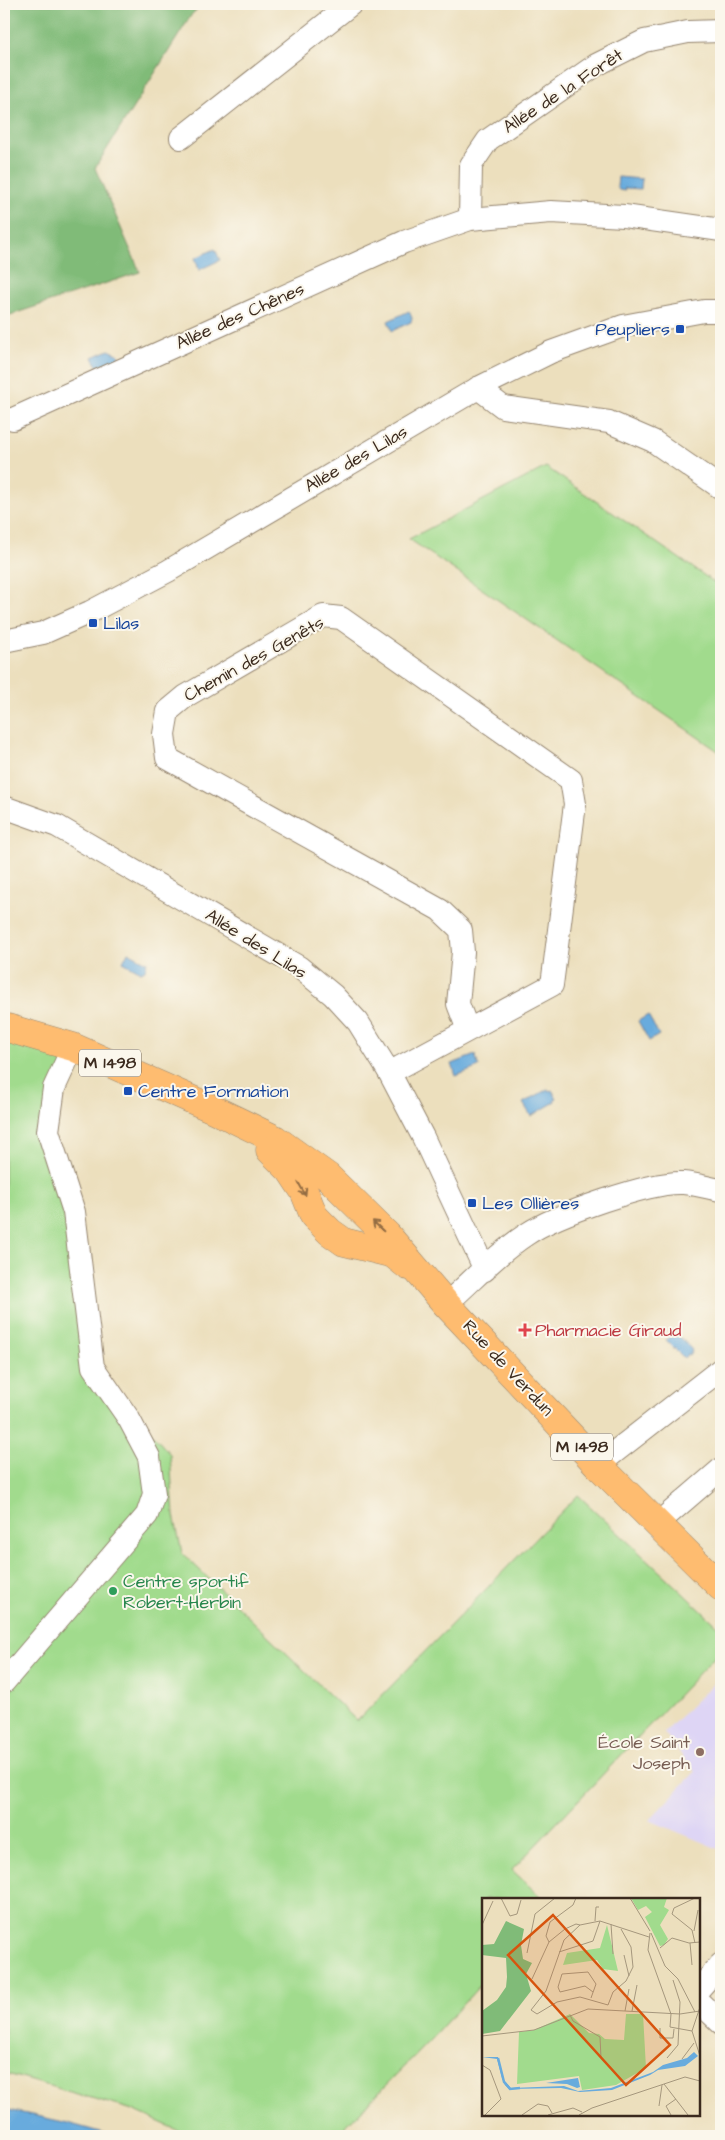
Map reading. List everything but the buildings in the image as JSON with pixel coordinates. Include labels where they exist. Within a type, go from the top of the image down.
[{"type":"main road","name":"Rue de Verdun","points":[[4,1027],[73,1047],[213,1109],[275,1139],[328,1177],[387,1235],[446,1304],[599,1466],[721,1587]]},
{"type":"main road","name":"Rue de Verdun","points":[[245,1126],[290,1170],[304,1191],[314,1216],[330,1232],[344,1242],[393,1254],[421,1276]]},
{"type":"street","points":[[181,138],[351,4]]},
{"type":"street","name":"Allée de la Forêt","points":[[470,219],[471,164],[488,140],[596,65],[644,41],[688,32],[721,31]]},
{"type":"street","name":"Allée des Chênes","points":[[13,418],[404,242],[470,219],[551,212],[624,216],[721,230]]},
{"type":"street","name":"Allée des Lilas","points":[[4,641],[42,633],[98,608],[168,571],[478,388],[551,352],[623,326],[704,310],[721,310]]},
{"type":"street","points":[[478,388],[503,407],[609,422],[653,441],[721,488]]},
{"type":"street","name":"Chemin des Genêts","points":[[388,1072],[468,1030],[552,985],[575,804],[571,780],[341,618],[323,616],[186,696],[168,711],[164,734],[167,758],[440,910],[461,930],[463,952],[458,1004],[468,1030]]},
{"type":"street","name":"Allée des Lilas","points":[[4,808],[57,826],[299,967],[332,995],[358,1022],[388,1072],[423,1138],[485,1270]]},
{"type":"street","points":[[4,1682],[147,1515],[154,1494],[148,1457],[128,1419],[94,1367],[74,1212],[48,1131],[54,1088],[73,1047]]},
{"type":"street","points":[[446,1304],[504,1251],[529,1233],[564,1216],[642,1189],[682,1183],[721,1190]]},
{"type":"street","points":[[599,1466],[721,1369]]},
{"type":"street","points":[[657,1524],[721,1469]]},
{"type":"street","points":[[700,1988],[721,1964]]},
{"type":"street","points":[[700,2003],[721,2023]]},
{"type":"shaded area","name":"École Saint Joseph","points":[[721,1676],[721,1850],[649,1820],[695,1772],[664,1733]]},
{"type":"green space","points":[[4,4],[203,4],[192,14],[95,168],[140,272],[4,317]]},
{"type":"green space","points":[[546,467],[721,587],[721,753],[409,539]]},
{"type":"green space","name":"Centre sportif Robert-Herbin","points":[[4,1027],[73,1047],[48,1131],[93,1367],[170,1454],[174,1515],[182,1553],[357,1721],[578,1495],[721,1629],[721,1650],[512,1870],[542,1898],[482,1898],[482,1983],[431,2039],[336,2136],[190,2136],[133,2110],[4,2073]]},
{"type":"water","points":[[618,177],[642,179],[641,189],[625,188],[624,191],[619,190],[617,187]]},
{"type":"water","points":[[215,249],[220,260],[199,270],[195,258]]},
{"type":"water","points":[[409,311],[412,318],[411,322],[392,331],[388,321]]},
{"type":"water","points":[[109,350],[118,354],[119,358],[98,368],[93,357]]},
{"type":"water","points":[[128,952],[147,962],[145,970],[141,972],[123,962]]},
{"type":"water","points":[[648,1015],[659,1035],[649,1041],[638,1021]]},
{"type":"water","points":[[475,1055],[479,1067],[456,1076],[452,1064]]},
{"type":"water","points":[[548,1089],[549,1091],[552,1090],[557,1098],[554,1100],[555,1102],[531,1116],[523,1103]]},
{"type":"water","points":[[675,1332],[692,1350],[689,1356],[687,1355],[684,1358],[666,1340]]},
{"type":"water","points":[[4,2109],[64,2122],[114,2136],[4,2136]]},
{"type":"place","name":"Peupliers","points":[[680,329]]},
{"type":"place","name":"Lilas","points":[[93,623]]},
{"type":"place","name":"Centre Formation","points":[[128,1091]]},
{"type":"place","name":"Les Ollières","points":[[472,1203]]},
{"type":"place","name":"Pharmacie Giraud","points":[[525,1330]]},
{"type":"place","name":"Centre sportif Robert-Herbin","points":[[113,1591]]},
{"type":"place","name":"École Saint Joseph","points":[[700,1752]]}]
